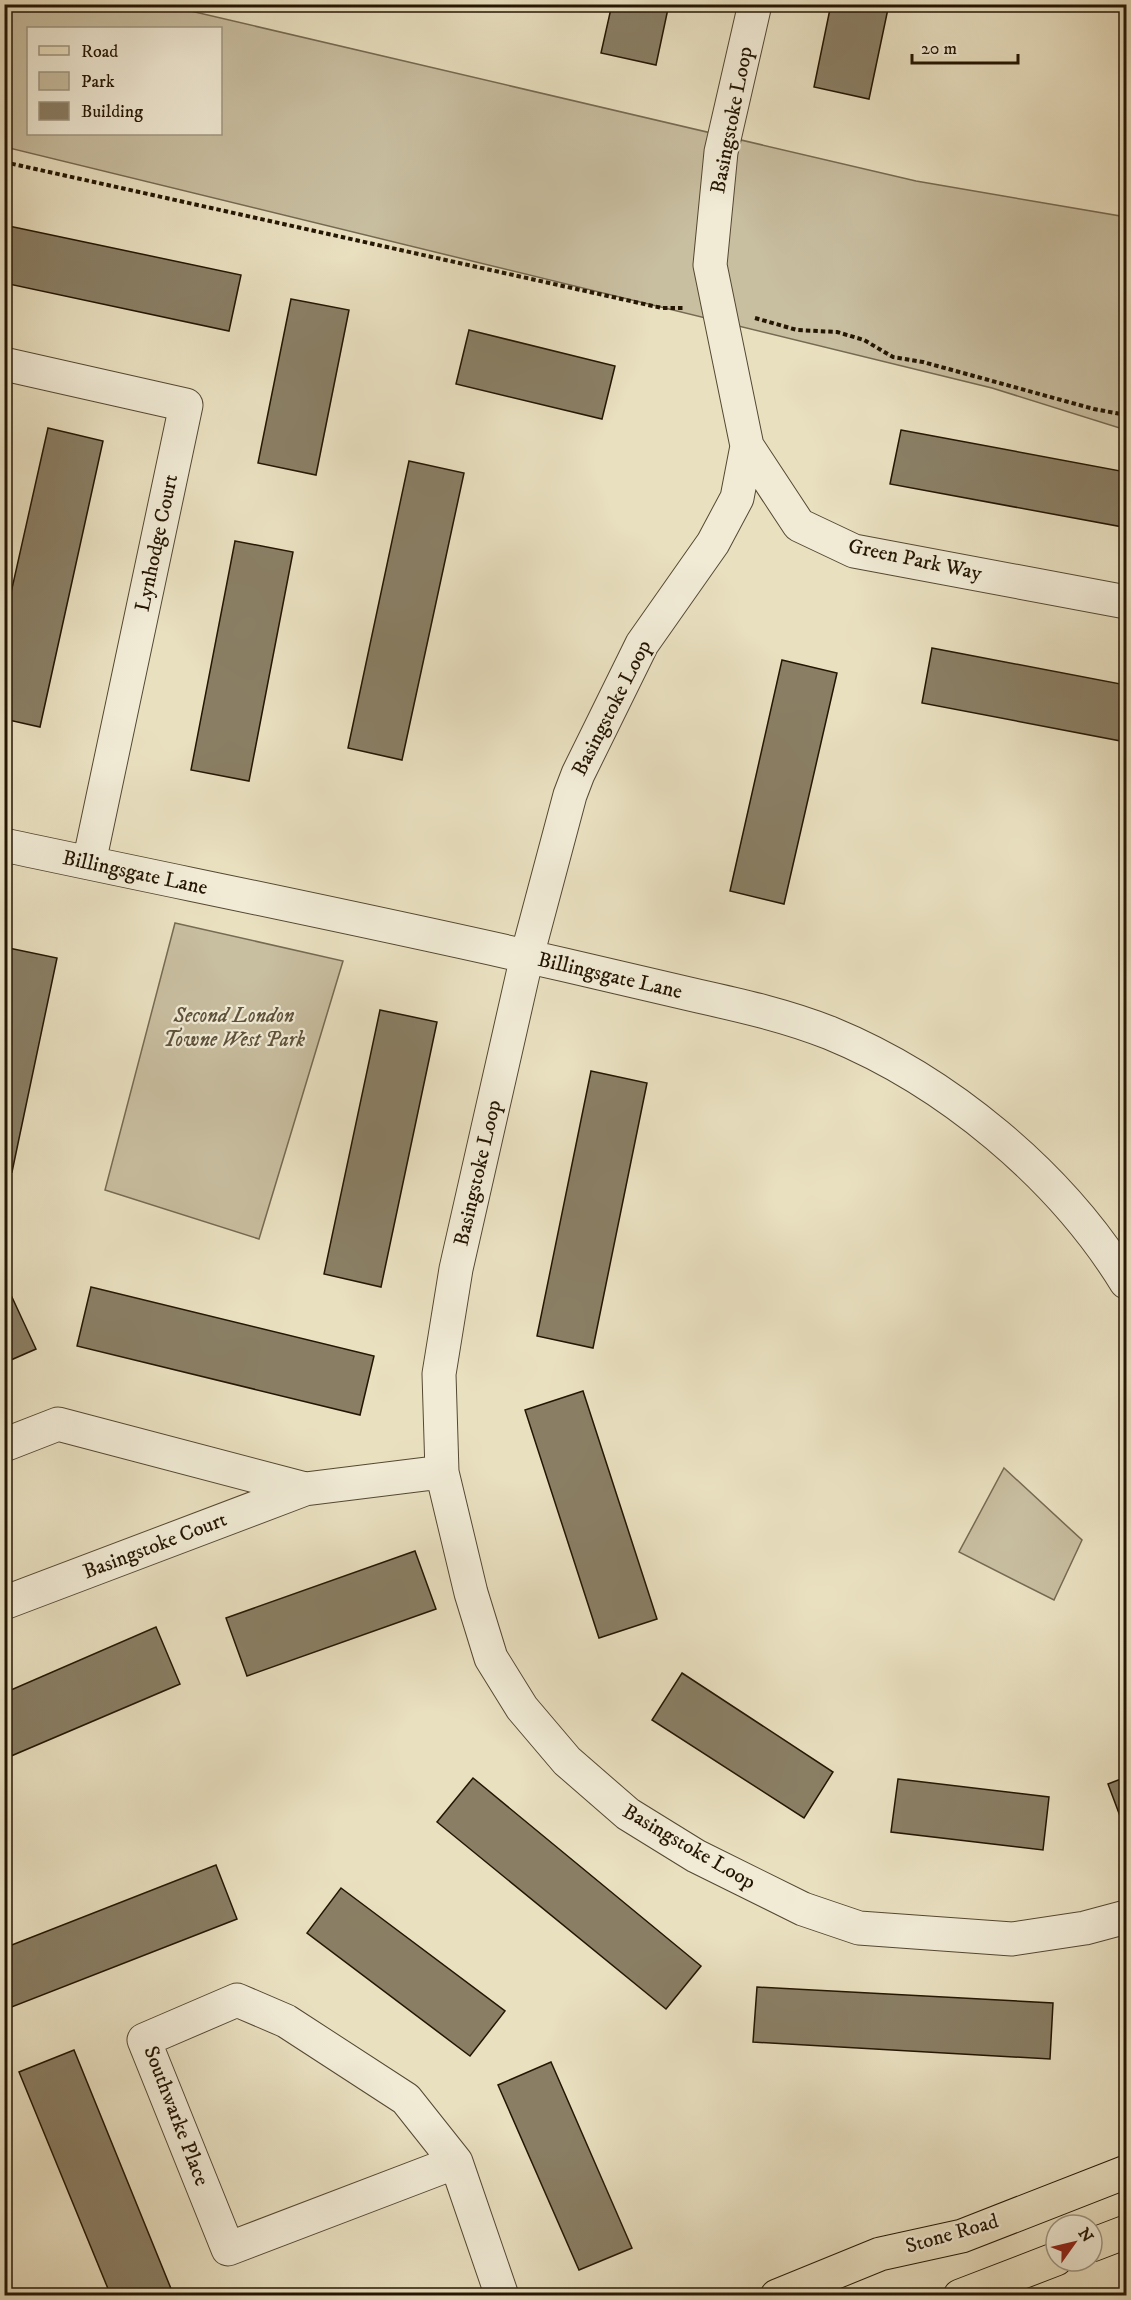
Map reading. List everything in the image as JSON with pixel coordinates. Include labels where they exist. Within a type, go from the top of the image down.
[{"type":"main road","name":"Stone Road","points":[[777,2295],[880,2254],[962,2236],[1126,2172]]},
{"type":"main road","points":[[1104,2240],[1126,2232]]},
{"type":"main road","points":[[960,2295],[1044,2264]]},
{"type":"street","name":"Basingstoke Loop","points":[[755,4],[721,152],[710,265],[747,446],[736,498],[722,529],[642,644],[578,774],[561,828],[526,956],[454,1280],[439,1374],[442,1472],[471,1593],[491,1658],[522,1708],[567,1761],[628,1814],[696,1856],[753,1885],[803,1909],[859,1928],[1012,1939],[1085,1928],[1126,1917]]},
{"type":"street","name":"Lynhodge Court","points":[[4,364],[186,405],[89,863]]},
{"type":"street","name":"Green Park Way","points":[[747,446],[799,525],[854,551],[1126,602]]},
{"type":"street","name":"Billingsgate Lane","points":[[4,845],[526,956],[771,1012],[831,1034],[882,1059],[937,1091],[983,1124],[1026,1161],[1070,1207],[1114,1262],[1126,1282]]},
{"type":"street","name":"Basingstoke Court","points":[[4,1445],[58,1424],[305,1489]]},
{"type":"street","name":"Basingstoke Court","points":[[4,1603],[305,1489],[442,1472]]},
{"type":"street","name":"Southwarke Place","points":[[456,2162],[228,2248],[144,2040],[237,2000],[286,2021],[406,2099],[456,2162],[502,2295]]},
{"type":"path","points":[[4,162],[662,308],[718,307],[797,330],[837,332],[864,340],[893,357],[923,362],[1094,409],[1126,415]]},
{"type":"green space","points":[[5,5],[165,5],[916,181],[1126,217],[1126,430],[992,388],[5,147]]},
{"type":"green space","name":"Second London Towne West Park","points":[[175,923],[343,961],[259,1239],[105,1190]]},
{"type":"green space","points":[[1004,1468],[1082,1540],[1054,1600],[959,1552]]},
{"type":"building","points":[[612,4],[669,4],[656,65],[601,53]]},
{"type":"building","points":[[831,4],[889,4],[869,99],[814,87]]},
{"type":"building","points":[[4,225],[241,275],[229,331],[4,283]]},
{"type":"building","points":[[291,299],[349,310],[316,475],[258,463]]},
{"type":"building","points":[[469,330],[615,366],[602,419],[456,384]]},
{"type":"building","points":[[48,428],[103,441],[40,727],[4,719],[4,624]]},
{"type":"building","points":[[901,430],[1126,472],[1126,507],[1123,527],[890,484]]},
{"type":"building","points":[[409,461],[464,473],[402,760],[348,748]]},
{"type":"building","points":[[235,541],[293,552],[249,781],[191,770]]},
{"type":"building","points":[[932,648],[1126,685],[1126,742],[922,703]]},
{"type":"building","points":[[782,660],[837,673],[784,904],[730,891]]},
{"type":"building","points":[[4,947],[57,958],[12,1172],[4,1170]]},
{"type":"building","points":[[380,1010],[437,1022],[381,1287],[324,1274]]},
{"type":"building","points":[[591,1071],[647,1083],[593,1348],[537,1336]]},
{"type":"building","points":[[91,1287],[374,1356],[360,1415],[77,1346]]},
{"type":"building","points":[[11,1295],[36,1349],[4,1363],[4,1298]]},
{"type":"building","points":[[583,1391],[657,1619],[599,1638],[525,1410]]},
{"type":"building","points":[[415,1551],[436,1609],[247,1676],[226,1618]]},
{"type":"building","points":[[156,1627],[180,1684],[4,1759],[4,1693]]},
{"type":"building","points":[[682,1673],[833,1772],[804,1818],[652,1720]]},
{"type":"building","points":[[1126,1777],[1126,1832],[1108,1784]]},
{"type":"building","points":[[473,1778],[701,1966],[666,2009],[437,1822]]},
{"type":"building","points":[[898,1779],[1049,1797],[1043,1850],[891,1832]]},
{"type":"building","points":[[216,1865],[237,1919],[4,2010],[4,1948]]},
{"type":"building","points":[[341,1888],[505,2011],[470,2056],[307,1933]]},
{"type":"building","points":[[757,1987],[1053,2003],[1050,2059],[753,2042]]},
{"type":"building","points":[[74,2050],[174,2296],[111,2296],[19,2072]]},
{"type":"building","points":[[551,2062],[632,2248],[579,2270],[498,2085]]}]
